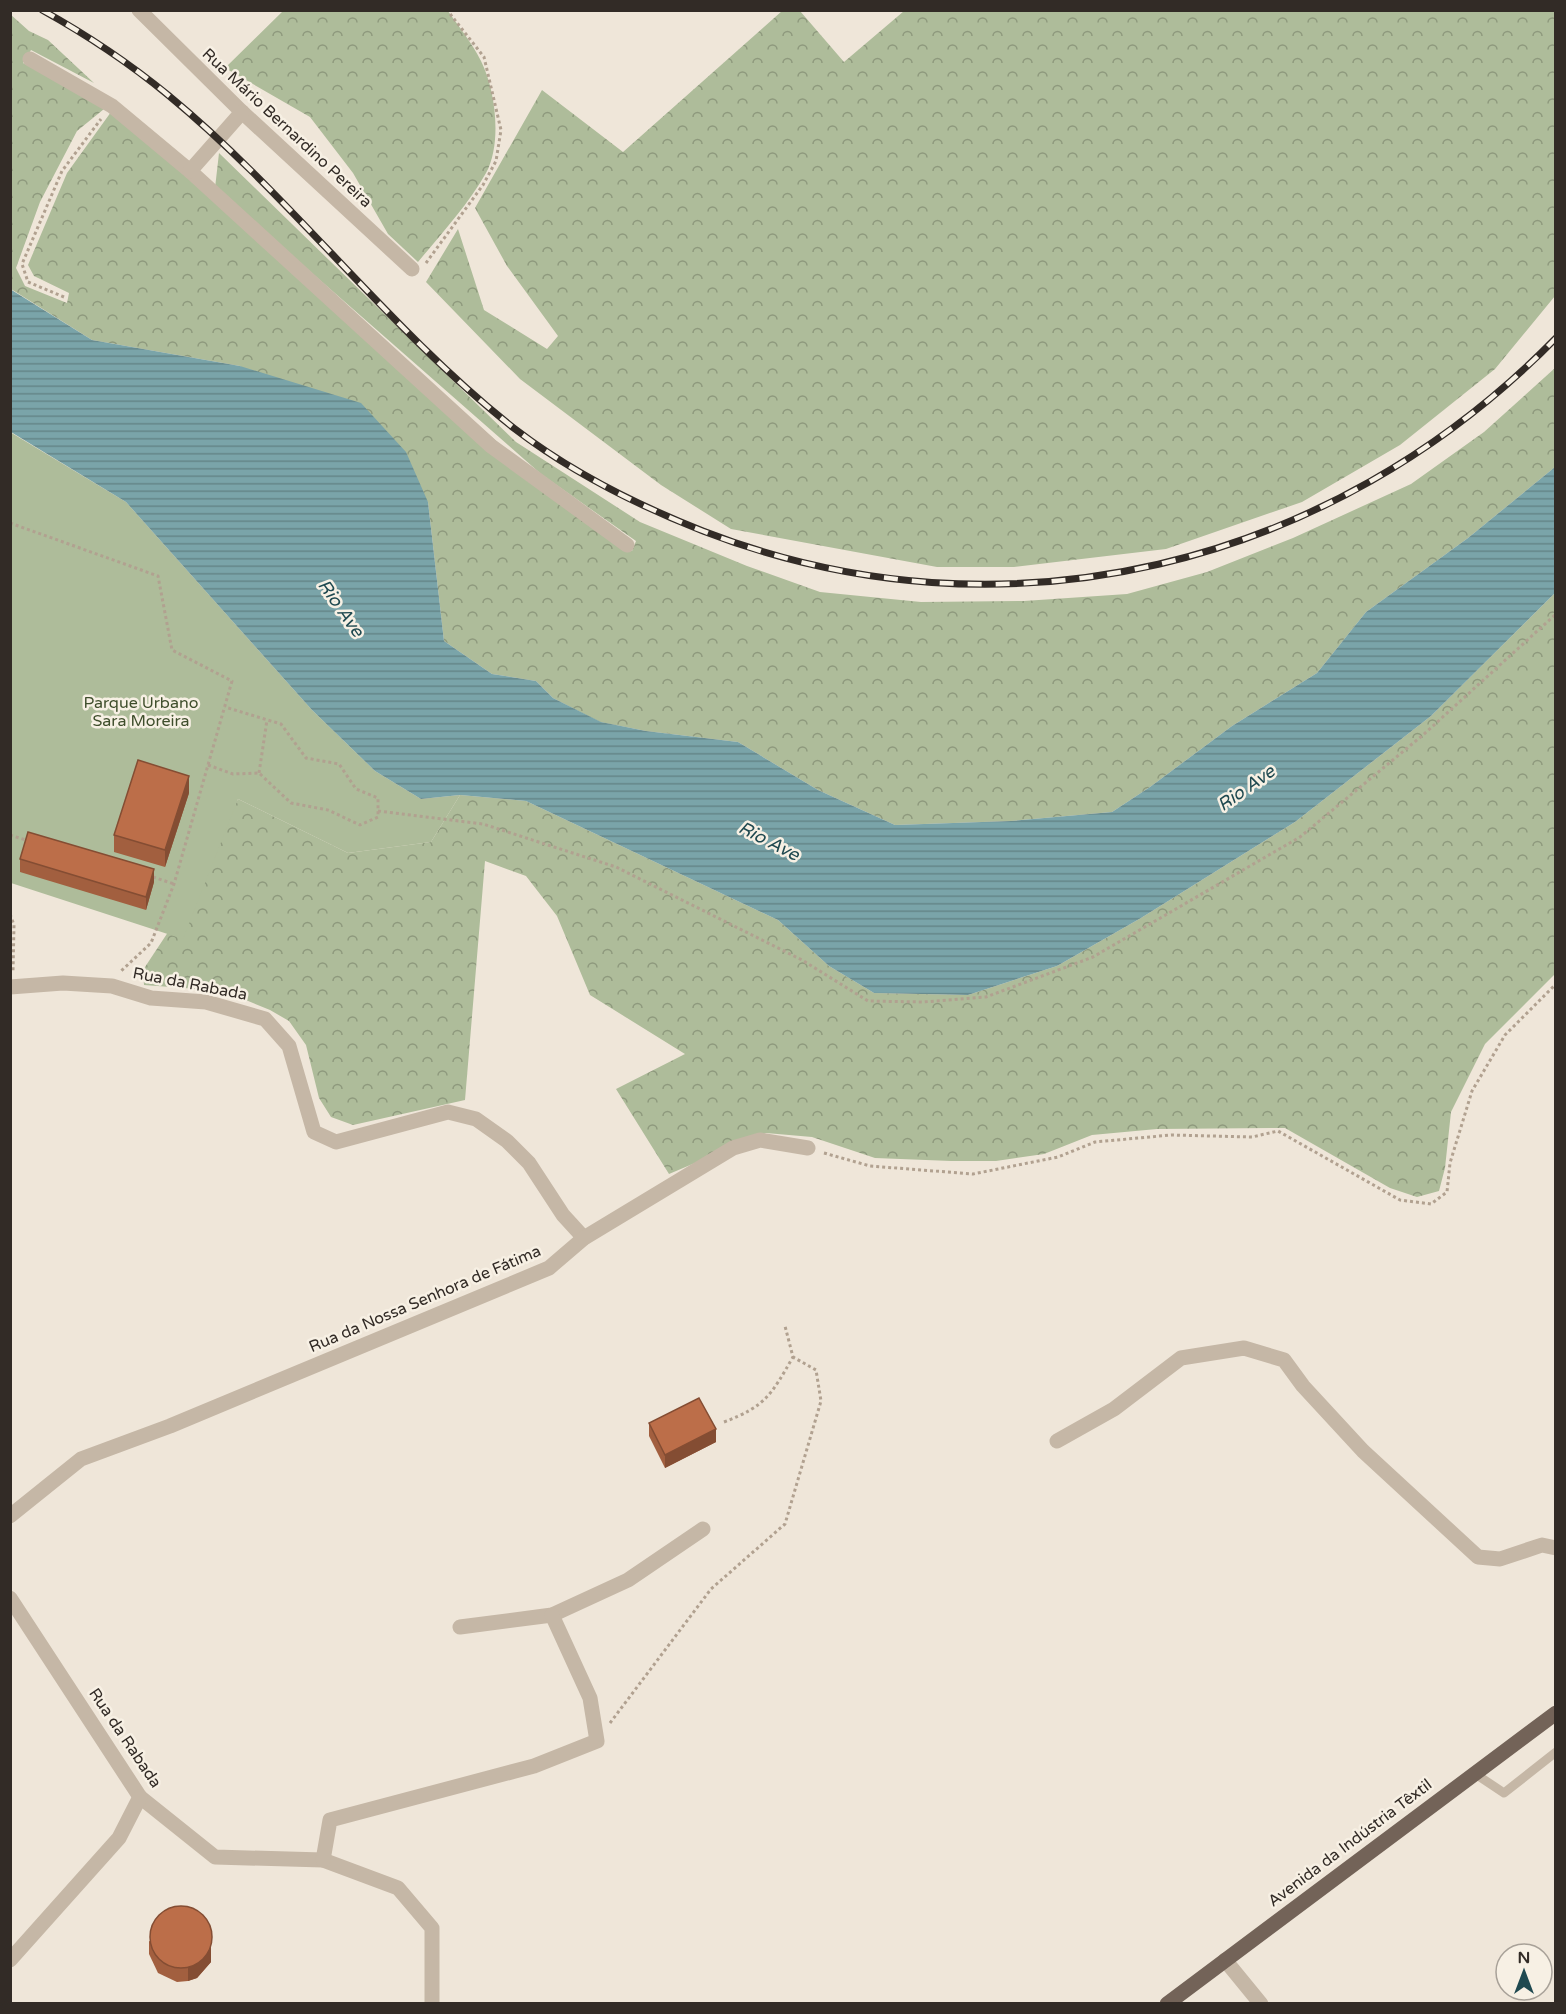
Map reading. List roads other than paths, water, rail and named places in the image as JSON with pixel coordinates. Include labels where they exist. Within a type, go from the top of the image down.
[{"type":"main road","name":"Avenida da Indústria Têxtil","points":[[1167,2004],[1556,1713]]},
{"type":"street","name":"Rua Mário Bernardino Pereira","points":[[139,10],[242,112],[412,269]]},
{"type":"street","points":[[30,59],[112,106],[190,171],[491,446],[627,545]]},
{"type":"street","points":[[190,171],[242,112]]},
{"type":"street","name":"Rua da Rabada","points":[[13,986],[63,983],[106,986],[151,998],[206,1002],[265,1018],[289,1046],[314,1132],[336,1142],[448,1112],[476,1119],[507,1141],[529,1163],[563,1215],[584,1238]]},
{"type":"street","name":"Rua da Nossa Senhora de Fátima","points":[[10,1516],[81,1459],[170,1426],[549,1268],[584,1238],[733,1148],[760,1140],[808,1148]]},
{"type":"street","points":[[1057,1441],[1114,1408],[1182,1358],[1244,1348],[1284,1360],[1303,1386],[1363,1451],[1478,1557],[1500,1560],[1542,1545],[1556,1548]]},
{"type":"street","points":[[460,1627],[552,1615],[628,1580],[703,1528]]},
{"type":"street","name":"Rua da Rabada","points":[[10,1598],[140,1797],[215,1857],[323,1860],[398,1888],[432,1928],[432,2004]]},
{"type":"street","points":[[323,1860],[330,1820],[534,1766],[597,1741],[590,1698],[552,1615]]},
{"type":"street","points":[[10,1960],[119,1838],[140,1797]]},
{"type":"street","points":[[1225,1960],[1261,2004]]},
{"type":"lane","points":[[1474,1773],[1504,1793],[1556,1752]]},
{"type":"water","name":"Rio Ave","points":[[10,289],[92,340],[240,366],[361,403],[406,452],[428,502],[444,641],[492,674],[536,681],[553,698],[601,722],[646,731],[738,742],[818,790],[895,825],[1011,821],[1112,812],[1150,787],[1232,726],[1317,673],[1366,612],[1468,538],[1555,467],[1555,593],[1431,716],[1295,822],[1141,918],[1057,966],[968,995],[874,993],[829,966],[778,920],[526,801],[460,795],[421,799],[375,771],[312,710],[126,502],[11,432]]},
{"type":"railway","points":[[42,10],[91,39],[168,95],[257,176],[425,349],[469,390],[536,445],[629,499],[678,521],[703,531],[817,566],[932,582],[1046,582],[1158,564],[1267,531],[1371,481],[1467,417],[1556,338]]},
{"type":"park label","name":"Parque Urbano Sara Moreira","points":[[141,712]]}]
